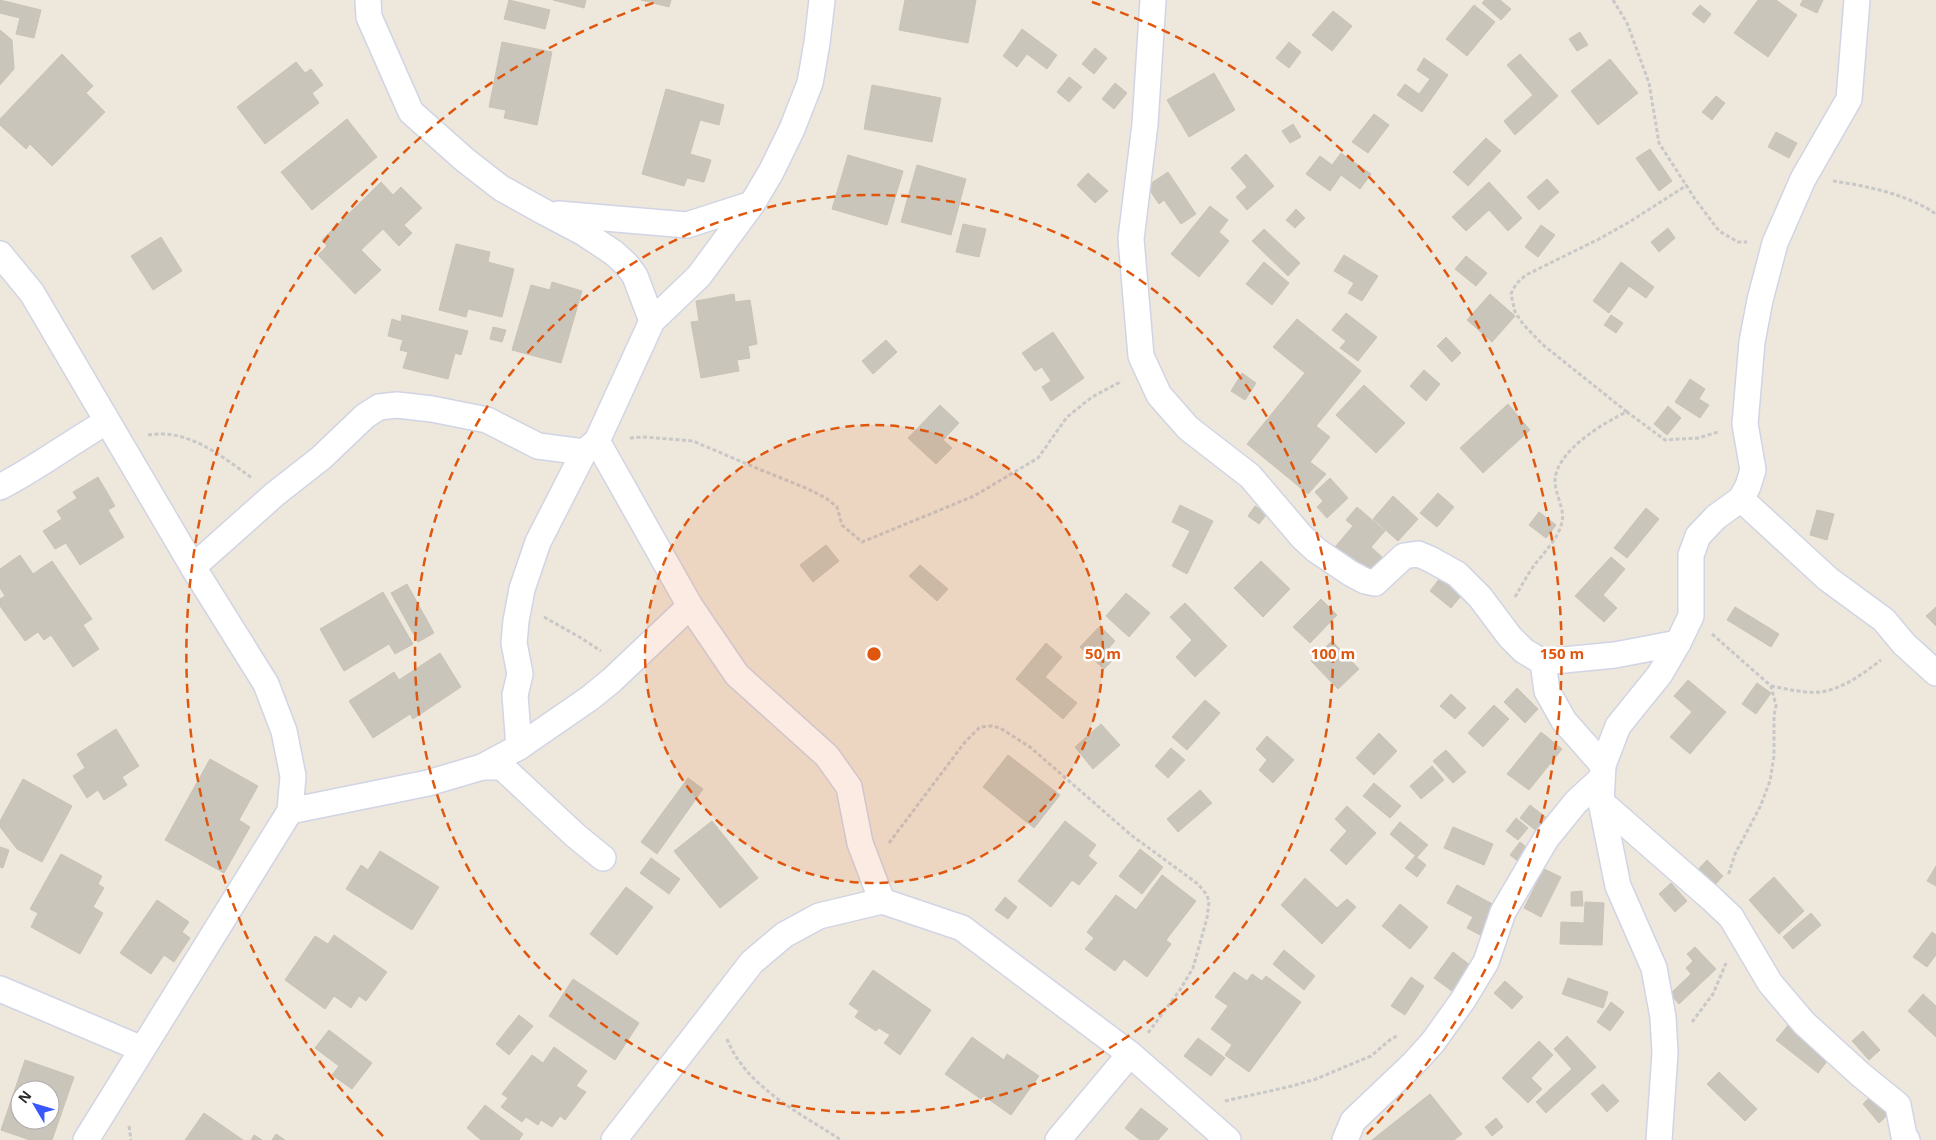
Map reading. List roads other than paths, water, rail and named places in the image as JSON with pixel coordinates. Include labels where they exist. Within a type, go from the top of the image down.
[{"type":"street","points":[[368,0],[370,17],[411,112],[482,174],[501,188],[602,243],[628,265],[635,276],[652,321]]},
{"type":"street","points":[[519,746],[515,695],[520,674],[514,644],[522,589],[538,542],[591,446],[652,321],[699,276],[752,204],[772,172],[810,83],[822,0]]},
{"type":"street","points":[[1153,0],[1145,124],[1131,239],[1141,356],[1159,395],[1188,428],[1250,476],[1302,537],[1316,550],[1350,573],[1375,583],[1404,556],[1418,554],[1430,559],[1457,574],[1480,597],[1510,637],[1524,651],[1543,662],[1615,655],[1678,643]]},
{"type":"street","points":[[1659,1140],[1665,1053],[1663,1017],[1654,968],[1618,886],[1602,782],[1618,726],[1660,674],[1691,616],[1691,555],[1698,536],[1716,517],[1741,499],[1748,486],[1752,470],[1746,424],[1752,342],[1760,300],[1775,243],[1803,179],[1849,99],[1857,0]]},
{"type":"street","points":[[546,214],[687,225],[752,204]]},
{"type":"street","points":[[0,254],[32,293],[192,567],[266,684],[284,731],[293,776],[290,811],[86,1140]]},
{"type":"street","points":[[192,567],[275,494],[321,458],[365,416],[379,407],[397,405],[432,409],[487,420],[538,446],[591,446]]},
{"type":"street","points":[[0,487],[21,476],[69,444],[112,431]]},
{"type":"street","points":[[591,446],[690,606],[736,675],[827,756],[848,787],[860,843],[882,901]]},
{"type":"street","points":[[1741,499],[1828,579],[1884,620],[1904,644],[1936,673]]},
{"type":"street","points":[[482,768],[519,746],[590,698],[690,606]]},
{"type":"street","points":[[1543,662],[1547,691],[1602,782],[1722,908],[1738,928],[1770,983],[1804,1023],[1898,1106],[1904,1136],[1907,1140]]},
{"type":"street","points":[[290,811],[428,783],[482,768],[502,767],[576,836],[604,858]]},
{"type":"street","points":[[1346,1140],[1353,1121],[1414,1063],[1433,1042],[1463,1000],[1486,962],[1503,912],[1546,839],[1576,802],[1602,782]]},
{"type":"street","points":[[614,1140],[752,962],[784,935],[819,916],[882,901],[962,928],[1130,1054],[1228,1140]]},
{"type":"street","points":[[0,989],[142,1049]]},
{"type":"street","points":[[1058,1140],[1130,1054]]}]
